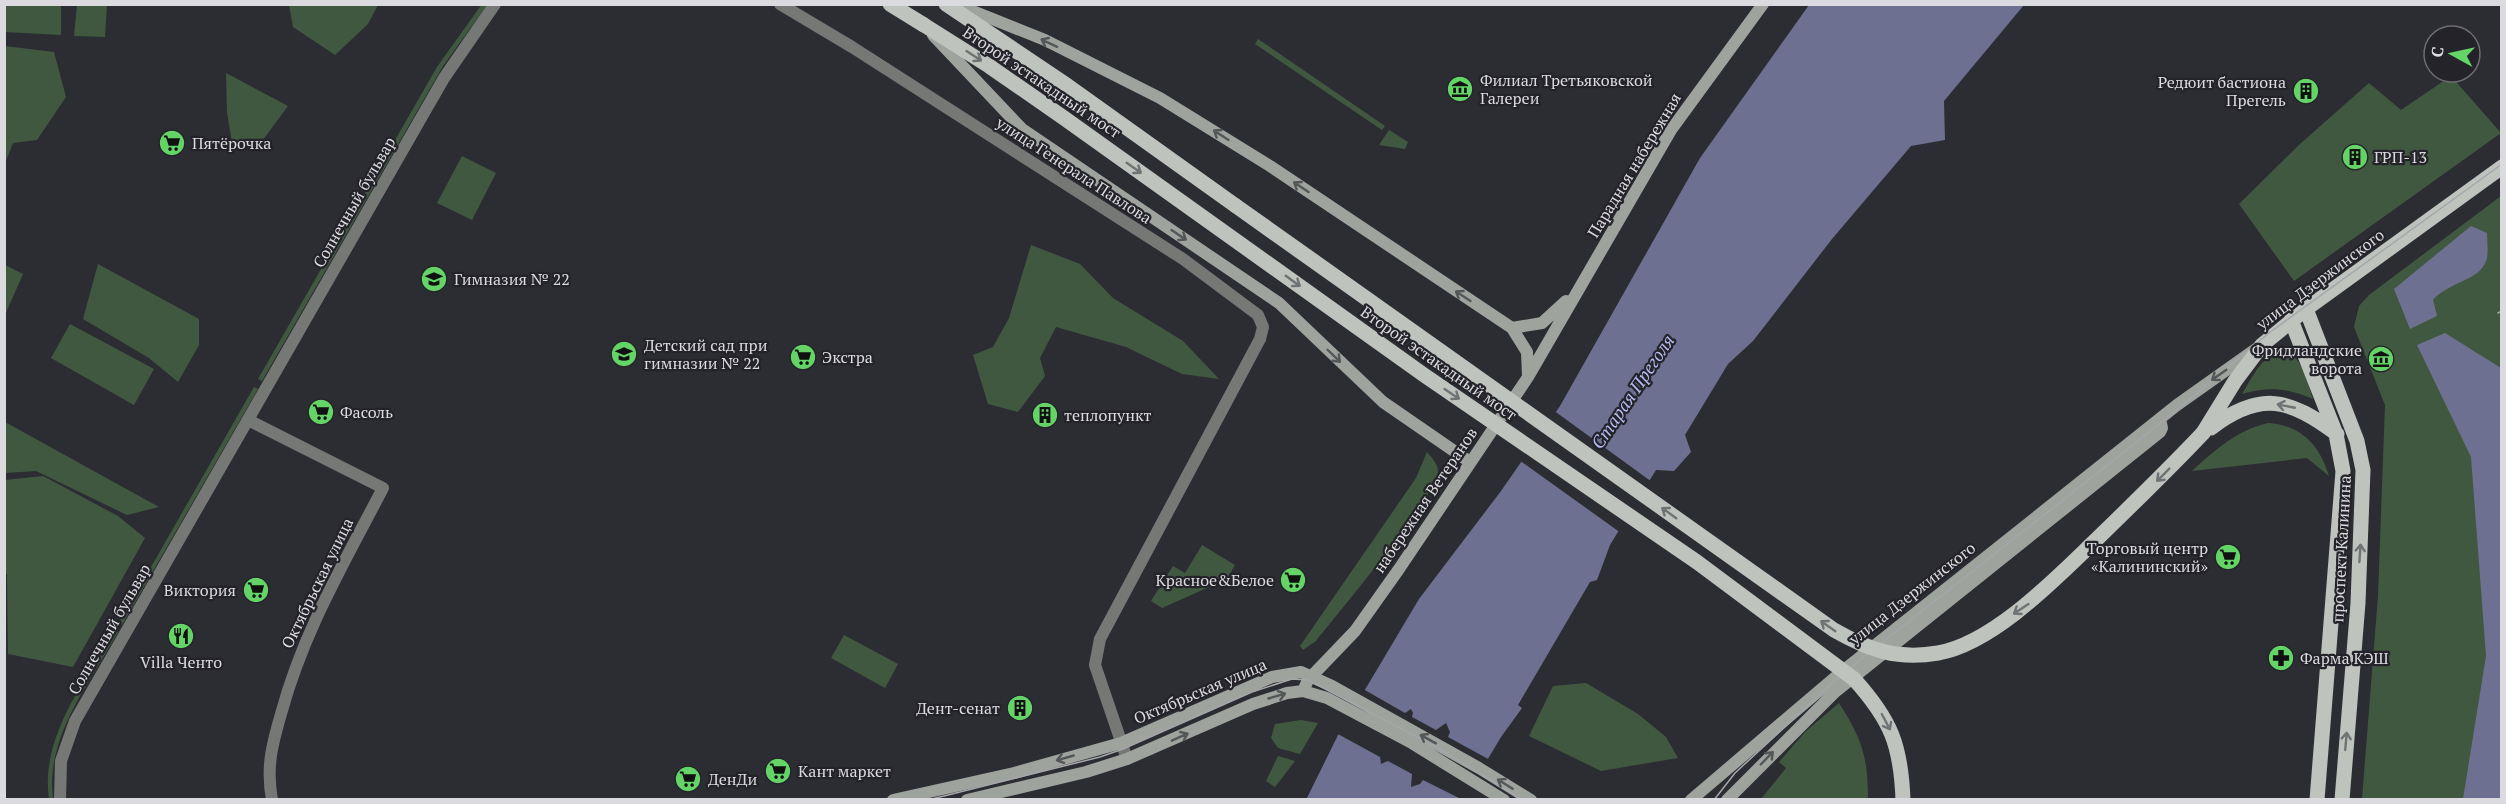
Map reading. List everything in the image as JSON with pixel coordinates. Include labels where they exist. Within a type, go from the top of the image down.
[{"type":"main road","name":"Второй эстакадный мост","points":[[890,4],[989,66],[1064,118],[1424,375],[1696,562],[1854,679],[1872,699],[1887,722],[1897,746],[1902,773],[1903,800]]},
{"type":"main road","name":"Второй эстакадный мост","points":[[946,4],[1068,86],[1834,630],[1880,652],[1909,656],[1940,653],[1959,647],[2031,603],[2203,433]]},
{"type":"main road","points":[[955,4],[1011,25],[1131,82],[1270,166],[1512,328],[1527,352],[1528,377]]},
{"type":"main road","name":"Парадная набережная","points":[[1580,287],[1671,130],[1763,4]]},
{"type":"main road","points":[[924,25],[1022,129],[1279,303],[1369,390],[1399,414],[1470,462]]},
{"type":"main road","name":"улица Дзержинского","points":[[1691,800],[1839,674],[2160,419],[2262,345],[2291,320],[2502,167]]},
{"type":"main road","points":[[1512,328],[1542,323],[1580,287]]},
{"type":"main road","name":"набережная Ветеранов","points":[[1303,691],[1312,676],[1355,631],[1399,570],[1528,377],[1580,287]]},
{"type":"main road","name":"проспект Калинина","points":[[2306,309],[2357,441],[2363,470],[2358,603],[2342,800]]},
{"type":"main road","name":"проспект Калинина","points":[[2291,320],[2337,434],[2344,484],[2318,800]]},
{"type":"main road","points":[[2203,433],[2235,381],[2262,345]]},
{"type":"main road","points":[[2203,433],[2224,417],[2244,407],[2265,404],[2289,405],[2310,414],[2337,434],[2350,446],[2363,470]]},
{"type":"main road","name":"улица Дзержинского","points":[[1726,800],[1835,692],[2160,432],[2162,428],[2160,419]]},
{"type":"main road","name":"Октябрьская улица","points":[[893,800],[1014,773],[1121,742],[1272,677],[1293,673],[1312,676],[1332,686],[1479,768],[1531,800]]},
{"type":"main road","name":"Октябрьская улица","points":[[967,800],[1086,772],[1127,759],[1253,704],[1279,695],[1303,691],[1327,698],[1410,742],[1504,800]]},
{"type":"street","name":"Солнечный бульвар","points":[[60,800],[61,764],[71,730],[444,78],[495,4]]},
{"type":"street","name":"улица Генерала Павлова","points":[[780,4],[852,47],[1183,259],[1258,315],[1263,327],[1260,339],[1100,639],[1095,665],[1127,759]]},
{"type":"street","name":"Октябрьская улица","points":[[248,420],[382,488],[301,648],[286,693],[268,764],[272,800]]},
{"type":"green space","points":[[5,4],[61,5],[61,35],[5,32]]},
{"type":"green space","points":[[289,4],[378,5],[368,24],[335,55],[293,27]]},
{"type":"green space","points":[[482,4],[487,5],[443,66],[262,381],[258,379],[437,67]]},
{"type":"green space","points":[[77,5],[107,5],[105,37],[74,36]]},
{"type":"green space","points":[[1258,39],[1385,126],[1382,130],[1255,44]]},
{"type":"green space","points":[[5,46],[54,52],[66,97],[37,140],[13,143],[5,163]]},
{"type":"green space","points":[[226,73],[288,106],[260,144],[232,143],[227,112]]},
{"type":"green space","points":[[2369,83],[2401,110],[2439,84],[2458,84],[2501,133],[2294,281],[2239,204],[2300,144]]},
{"type":"green space","points":[[1389,130],[1408,142],[1405,149],[1379,145]]},
{"type":"green space","points":[[462,156],[496,173],[472,220],[437,203]]},
{"type":"green space","points":[[2501,196],[2501,799],[2362,799],[2378,596],[2385,405],[2354,327],[2359,306],[2369,295]]},
{"type":"green space","points":[[1031,245],[1080,264],[1113,298],[1183,341],[1219,379],[1182,374],[1126,347],[1056,327],[1040,358],[1045,376],[1018,412],[988,404],[973,355],[993,347],[1009,318]]},
{"type":"green space","points":[[98,264],[199,319],[199,345],[178,382],[149,358],[83,319]]},
{"type":"green space","points":[[5,265],[23,274],[5,315]]},
{"type":"green space","points":[[70,324],[154,369],[134,405],[51,358]]},
{"type":"green space","points":[[2285,350],[2300,365],[2313,399],[2278,389],[2242,394],[2254,373],[2265,360]]},
{"type":"green space","points":[[254,387],[258,389],[122,625],[119,623]]},
{"type":"green space","points":[[5,422],[159,507],[127,515],[36,471],[5,473]]},
{"type":"green space","points":[[2268,423],[2291,428],[2308,439],[2320,455],[2329,476],[2307,458],[2192,471],[2218,448],[2236,436]]},
{"type":"green space","points":[[1427,452],[1438,469],[1433,486],[1384,556],[1316,641],[1303,650],[1300,646],[1416,478]]},
{"type":"green space","points":[[43,476],[118,516],[145,538],[73,667],[8,654],[7,574],[4,574],[5,480]]},
{"type":"green space","points":[[1202,545],[1235,565],[1227,579],[1162,608],[1151,601],[1173,566],[1185,573]]},
{"type":"green space","points":[[115,630],[118,632],[83,691],[62,733],[52,776],[53,799],[49,799],[48,776],[51,754],[58,732],[67,711]]},
{"type":"green space","points":[[844,635],[898,664],[885,688],[831,658]]},
{"type":"green space","points":[[1586,683],[1638,714],[1666,737],[1678,758],[1601,771],[1529,736],[1553,686]]},
{"type":"green space","points":[[1839,703],[1862,749],[1867,771],[1868,799],[1761,799],[1786,768],[1779,762],[1806,731]]},
{"type":"green space","points":[[1301,720],[1318,723],[1300,754],[1278,748],[1271,738],[1275,724]]},
{"type":"green space","points":[[1278,756],[1295,761],[1275,787],[1266,781]]},
{"type":"water","name":"Старая Преголя","points":[[1809,5],[2024,5],[1944,101],[1945,140],[1911,146],[1832,239],[1753,341],[1728,364],[1685,435],[1691,452],[1674,471],[1656,470],[1610,545],[1597,580],[1590,582],[1518,705],[1522,708],[1501,737],[1464,799],[1306,800],[1338,735],[1419,599],[1501,491],[1560,406],[1700,158]]},
{"type":"water","points":[[2471,226],[2487,233],[2487,255],[2482,268],[2439,294],[2433,300],[2437,316],[2410,329],[2394,289]]},
{"type":"water","points":[[2445,333],[2501,368],[2501,799],[2463,799],[2486,656],[2471,457],[2417,345]]},
{"type":"pier","points":[[1553,410],[1652,482],[1621,533],[1519,460]]},
{"type":"pier","points":[[1363,689],[1405,713],[1411,709],[1412,717],[1436,730],[1446,723],[1450,732],[1448,737],[1490,760],[1468,800],[1461,799],[1423,780],[1420,784],[1411,787],[1412,774],[1388,761],[1381,764],[1380,757],[1336,733]]},
{"type":"tram line","points":[[1714,800],[1735,773],[1841,675],[2162,422],[2269,333],[2502,164]]},
{"type":"tram line","points":[[2498,313],[2502,311]]},
{"type":"tram line","points":[[928,800],[1100,757],[1252,692],[1292,679],[1308,680],[1438,748],[1523,800]]},
{"type":"place","name":"Филиал Третьяковской Галереи","points":[[1460,89]]},
{"type":"place","name":"Редюит бастиона Прегель","points":[[2306,91]]},
{"type":"place","name":"Пятёрочка","points":[[172,143]]},
{"type":"place","name":"ГРП-13","points":[[2355,157]]},
{"type":"place","name":"Гимназия № 22","points":[[434,279]]},
{"type":"place","name":"Детский сад при гимназии № 22","points":[[624,354]]},
{"type":"place","name":"Экстра","points":[[803,357]]},
{"type":"place","name":"Фридландские ворота","points":[[2381,359]]},
{"type":"place","name":"Фасоль","points":[[321,412]]},
{"type":"place","name":"теплопункт","points":[[1045,415]]},
{"type":"place","name":"Торговый центр «Калининский»","points":[[2228,557]]},
{"type":"place","name":"Красное&Белое","points":[[1293,580]]},
{"type":"place","name":"Виктория","points":[[256,590]]},
{"type":"place","name":"Villa Ченто","points":[[181,636]]},
{"type":"place","name":"Фарма КЭШ","points":[[2281,658]]},
{"type":"place","name":"Дент-сенат","points":[[1020,708]]},
{"type":"place","name":"Кант маркет","points":[[778,771]]},
{"type":"place","name":"ДенДи","points":[[688,779]]}]
